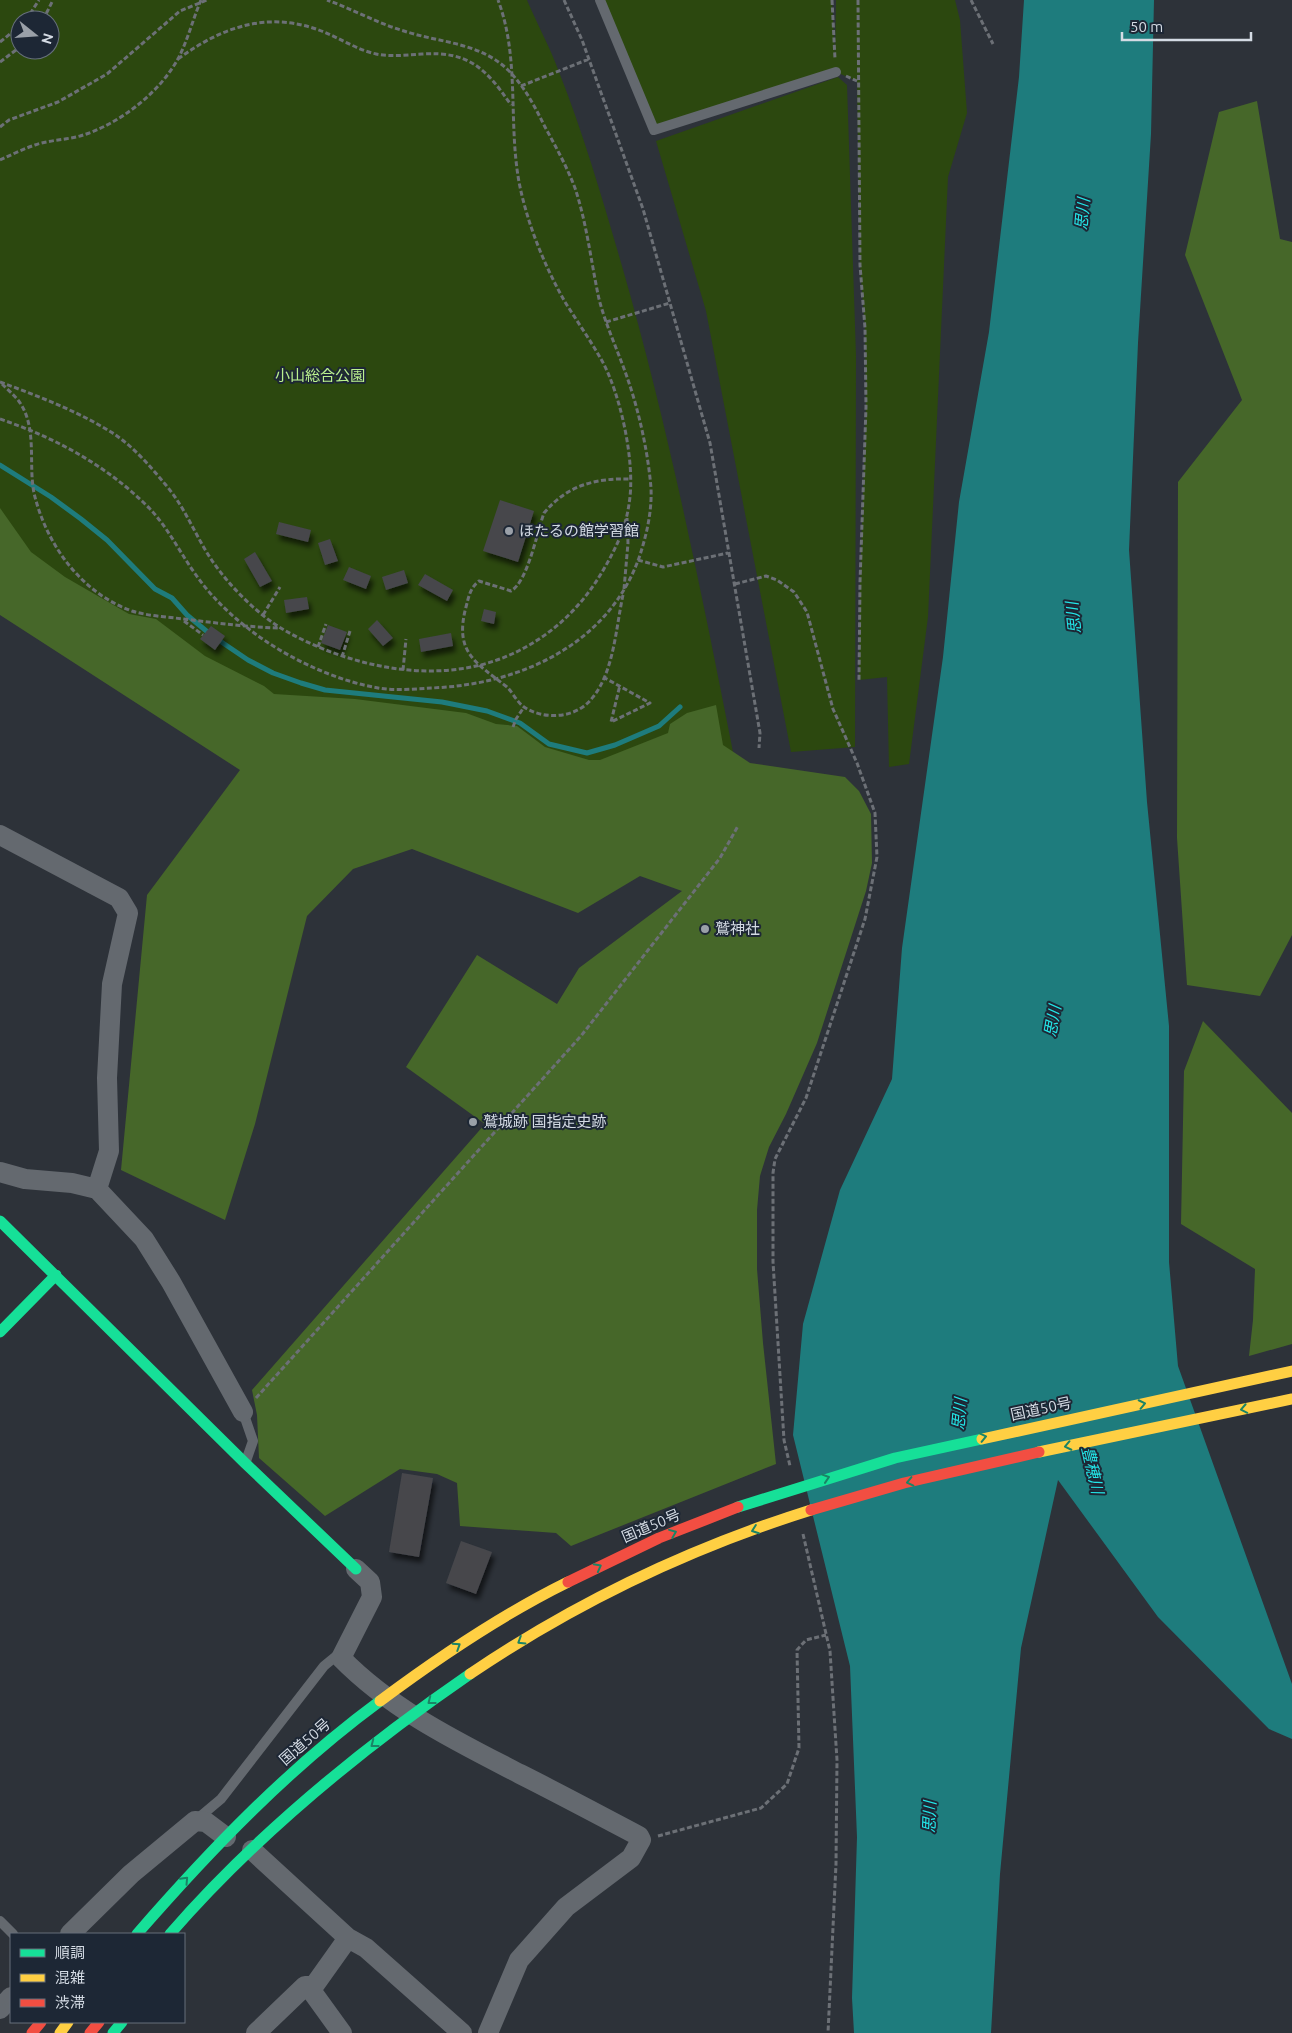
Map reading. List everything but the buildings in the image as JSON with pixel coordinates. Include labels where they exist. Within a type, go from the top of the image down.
[{"type":"main road","points":[[0,1221],[245,1463],[356,1569]]},
{"type":"main road","points":[[0,1332],[56,1275]]},
{"type":"main road","name":"国道50号","points":[[133,1932],[152,1916],[226,1837],[306,1758],[385,1695],[489,1626],[628,1551],[745,1504],[843,1472],[895,1458],[1292,1371]]},
{"type":"main road","points":[[171,1933],[236,1865],[318,1788],[449,1687],[562,1615],[638,1578],[754,1530],[847,1498],[1021,1456],[1292,1399]]},
{"type":"main road","points":[[194,1925],[236,1865]]},
{"type":"main road","points":[[32,2033],[40,2023]]},
{"type":"main road","points":[[90,2033],[98,2023]]},
{"type":"main road","points":[[113,2033],[121,2023]]},
{"type":"street","points":[[0,835],[118,898],[128,913],[112,984],[107,1078],[109,1151],[97,1188]]},
{"type":"street","points":[[0,1172],[25,1179],[72,1183],[97,1188],[144,1239],[171,1282],[243,1412]]},
{"type":"street","points":[[356,1569],[370,1582],[372,1597],[341,1658],[385,1695],[442,1734],[639,1836],[641,1840],[631,1858],[566,1907],[518,1960],[488,2033]]},
{"type":"street","points":[[71,1933],[131,1874],[195,1821],[206,1822],[226,1837]]},
{"type":"street","points":[[252,1850],[348,1938],[366,1948],[462,2033]]},
{"type":"street","points":[[310,1990],[348,1938]]},
{"type":"street","points":[[256,2033],[305,1986],[342,2033]]},
{"type":"street","points":[[0,2009],[10,1998]]},
{"type":"lane","points":[[600,0],[654,130],[836,72]]},
{"type":"lane","points":[[243,1412],[253,1441],[245,1463]]},
{"type":"lane","points":[[195,1821],[220,1799],[324,1666],[335,1657],[341,1658]]},
{"type":"lane","points":[[0,1921],[13,1933]]},
{"type":"path","points":[[0,127],[9,120],[58,102],[107,74],[180,11],[200,1],[207,0]]},
{"type":"path","points":[[0,419],[29,428],[89,460],[145,503],[172,535],[196,576],[218,602],[245,627],[297,659],[334,675],[379,688],[462,687],[497,680],[537,666],[567,650],[585,637],[606,616],[623,592],[638,560],[650,514],[651,490],[648,466],[628,378],[606,322],[575,188],[532,100],[512,74],[499,62],[479,50],[464,44],[400,30],[326,0]]},
{"type":"path","points":[[498,0],[510,44],[512,105],[519,182],[531,227],[545,262],[563,298],[603,362],[624,420],[630,479],[627,515],[628,543],[623,592],[609,661],[603,677],[592,700],[571,713],[546,715],[524,707],[509,689],[470,657],[464,644],[462,622],[472,587],[479,581],[511,591],[518,587],[524,577],[544,512],[550,505],[583,484],[599,479],[630,479]]},
{"type":"path","points":[[564,0],[588,59],[643,209],[710,443],[760,733],[759,748]]},
{"type":"path","points":[[832,0],[836,72]]},
{"type":"path","points":[[858,0],[860,265],[865,328],[866,407],[860,582],[859,680]]},
{"type":"path","points":[[971,0],[993,44]]},
{"type":"path","points":[[0,160],[36,144],[80,136],[109,124],[142,101],[161,82],[178,59],[200,1]]},
{"type":"path","points":[[178,59],[209,37],[252,23],[280,21],[301,24],[378,55],[437,53],[462,57],[484,71],[512,105]]},
{"type":"path","points":[[0,42],[10,34]]},
{"type":"path","points":[[521,86],[588,59]]},
{"type":"path","points":[[606,322],[670,303]]},
{"type":"path","points":[[0,382],[62,407],[114,434],[143,459],[181,505],[212,561],[263,615],[280,628],[342,657],[385,668],[428,670],[479,665],[525,648],[550,632],[571,615],[594,587],[616,546],[627,515]]},
{"type":"path","points":[[0,382],[19,401],[29,428],[34,491],[44,525],[82,582],[106,598],[132,610],[200,622],[245,627],[280,628]]},
{"type":"path","points":[[638,560],[663,567],[728,553]]},
{"type":"path","points":[[735,584],[766,576],[778,580],[794,592],[807,612],[833,709],[857,763],[875,813],[877,857],[865,919],[806,1098],[775,1159],[773,1173],[773,1262],[784,1440],[792,1476]]},
{"type":"path","points":[[263,615],[280,587]]},
{"type":"path","points":[[182,619],[204,635]]},
{"type":"path","points":[[318,647],[326,624]]},
{"type":"path","points":[[342,657],[350,631]]},
{"type":"path","points":[[403,670],[406,639]]},
{"type":"path","points":[[603,677],[620,685],[650,703],[611,722],[620,685]]},
{"type":"path","points":[[513,727],[516,718],[524,707]]},
{"type":"path","points":[[243,1412],[581,1036],[720,858],[738,826]]},
{"type":"path","points":[[803,1530],[830,1650],[837,1760],[836,1864],[828,2033]]},
{"type":"path","points":[[641,1840],[761,1808],[787,1784],[799,1748],[797,1650],[806,1640],[826,1635]]},
{"type":"green space","name":"小山総合公園","points":[[0,0],[527,0],[555,63],[577,120],[608,217],[639,326],[683,508],[733,752],[631,768],[550,766],[247,703],[0,551]]},
{"type":"green space","points":[[600,0],[832,0],[835,58],[836,0],[955,0],[960,20],[967,113],[948,177],[928,617],[909,764],[889,767],[887,677],[859,680],[860,582],[866,407],[865,328],[860,265],[857,81],[836,72],[654,130]]},
{"type":"green space","points":[[838,77],[847,85],[856,356],[855,747],[791,752],[706,311],[656,141]]},
{"type":"green space","points":[[1257,101],[1280,239],[1292,242],[1292,935],[1260,996],[1187,985],[1177,838],[1178,482],[1242,400],[1185,255],[1219,112]]},
{"type":"green space","points":[[0,508],[31,552],[65,577],[129,614],[156,619],[205,656],[264,686],[274,694],[355,699],[466,713],[496,724],[517,726],[545,747],[589,760],[600,760],[668,733],[670,724],[687,713],[716,705],[723,745],[750,763],[845,777],[859,791],[871,814],[872,863],[866,891],[817,1043],[786,1114],[769,1147],[760,1176],[757,1210],[757,1269],[776,1464],[571,1546],[556,1533],[460,1526],[457,1483],[437,1474],[400,1469],[325,1516],[259,1458],[257,1415],[252,1390],[485,1124],[406,1067],[477,955],[557,1004],[579,968],[682,891],[640,876],[578,913],[412,849],[353,869],[307,916],[255,1124],[225,1220],[121,1170],[147,895],[240,770],[0,615]]},
{"type":"green space","points":[[1203,1021],[1292,1113],[1292,1344],[1249,1356],[1253,1320],[1255,1269],[1181,1224],[1184,1071]]},
{"type":"water","points":[[1024,0],[1154,0],[1151,134],[1138,343],[1129,550],[1147,802],[1169,1026],[1169,1262],[1178,1366],[1292,1684],[1292,1739],[1269,1729],[1158,1617],[1058,1480],[1021,1648],[1000,1874],[991,2033],[854,2033],[852,1998],[857,1837],[850,1666],[793,1435],[803,1324],[840,1190],[892,1079],[902,948],[943,657],[959,502],[989,332],[1019,77]]},
{"type":"waterway","points":[[0,465],[51,497],[81,519],[107,540],[155,589],[172,598],[187,615],[210,634]]},
{"type":"waterway","points":[[217,639],[248,660],[273,673],[301,683],[325,690],[442,702],[487,711],[520,723],[549,744],[587,753],[615,745],[659,726],[680,707]]},
{"type":"traffic: fast","points":[[0,1221],[245,1463],[356,1569]]},
{"type":"traffic: fast","points":[[0,1332],[56,1275]]},
{"type":"traffic: fast","points":[[738,1507],[895,1458],[982,1439]]},
{"type":"traffic: fast","points":[[171,1933],[238,1862],[312,1795],[389,1732],[470,1674]]},
{"type":"traffic: fast","points":[[138,1933],[193,1871],[252,1811],[314,1754],[380,1701]]},
{"type":"traffic: fast","points":[[113,2033],[121,2023]]},
{"type":"traffic: slow","points":[[982,1439],[1292,1371]]},
{"type":"traffic: slow","points":[[1039,1452],[1292,1399]]},
{"type":"traffic: slow","points":[[470,1674],[551,1624],[634,1580],[721,1542],[811,1510]]},
{"type":"traffic: slow","points":[[380,1701],[471,1637],[519,1608],[568,1582]]},
{"type":"traffic: slow","points":[[60,2033],[67,2023]]},
{"type":"traffic: jam","points":[[811,1510],[904,1483],[1039,1452]]},
{"type":"traffic: jam","points":[[568,1582],[659,1538],[738,1507]]},
{"type":"traffic: jam","points":[[32,2033],[40,2023]]},
{"type":"traffic: jam","points":[[90,2033],[98,2023]]},
{"type":"place","name":"ほたるの館学習館","points":[[509,531]]},
{"type":"place","name":"鷲神社","points":[[705,929]]},
{"type":"place","name":"鷲城跡 国指定史跡","points":[[473,1122]]},
{"type":"water label","name":"思川","points":[[1082,214]]},
{"type":"water label","name":"思川","points":[[1073,618]]},
{"type":"water label","name":"思川","points":[[1052,1021]]},
{"type":"water label","name":"思川","points":[[959,1414]]},
{"type":"water label","name":"豊穂川","points":[[1093,1470]]},
{"type":"water label","name":"思川","points":[[929,1817]]}]
